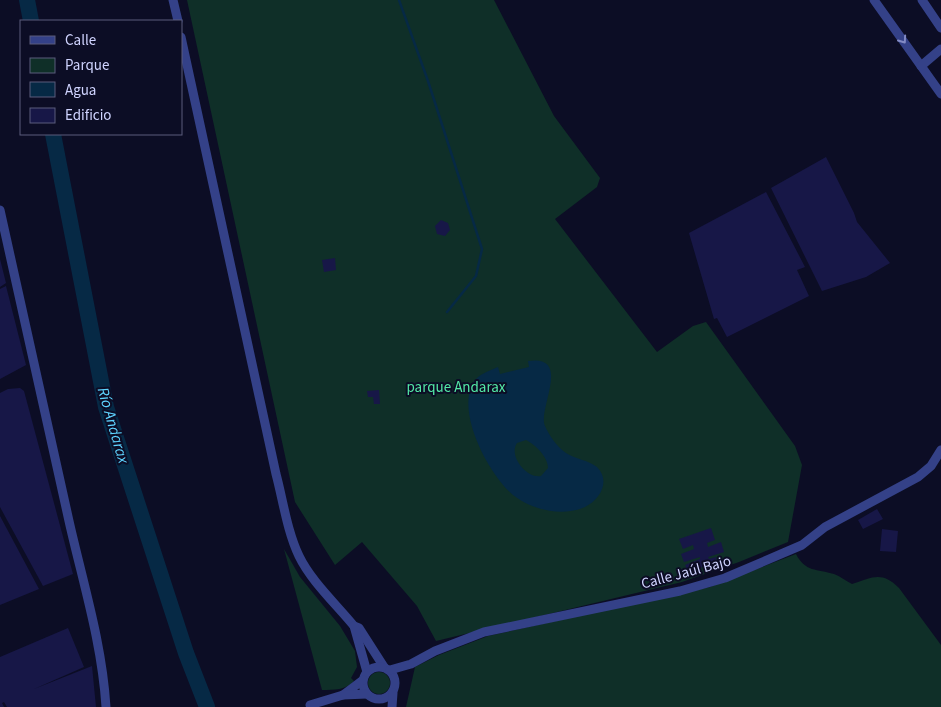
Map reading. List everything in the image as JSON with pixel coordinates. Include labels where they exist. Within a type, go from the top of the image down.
[{"type":"street","points":[[173,0],[178,20]]},
{"type":"street","points":[[874,0],[941,94]]},
{"type":"street","points":[[922,0],[941,28]]},
{"type":"street","points":[[182,41],[276,474],[292,538],[299,556],[308,570],[354,626],[364,634],[396,680],[392,707]]},
{"type":"street","points":[[921,66],[941,50]]},
{"type":"street","points":[[0,210],[71,528],[87,588],[98,643],[106,707]]},
{"type":"street","name":"Calle Jaúl Bajo","points":[[387,669],[411,664],[435,651],[484,632],[680,591],[725,578],[764,563],[802,545],[825,527],[918,477],[931,466],[941,450]]},
{"type":"street","points":[[354,626],[365,676],[363,688],[374,700]]},
{"type":"street","name":"Calle Jaúl Bajo","points":[[396,680],[411,664]]},
{"type":"street","points":[[343,695],[372,668],[387,669]]},
{"type":"street","points":[[310,704],[343,695],[382,700],[393,693]]},
{"type":"green space","name":"parque Andarax","points":[[187,0],[494,0],[554,116],[600,178],[597,187],[555,219],[657,352],[693,326],[706,322],[795,446],[802,465],[788,542],[682,582],[436,641],[417,606],[362,542],[335,565],[295,502]]},
{"type":"green space","points":[[284,549],[300,577],[340,626],[355,651],[357,667],[351,678],[354,681],[344,688],[322,690]]},
{"type":"green space","points":[[796,554],[807,567],[834,574],[852,584],[882,577],[899,588],[941,645],[941,707],[406,707],[415,667],[439,655],[488,636],[710,587]]},
{"type":"green space","points":[[379,672],[387,675],[390,683],[387,691],[379,694],[371,691],[368,683],[371,675]]},
{"type":"water","points":[[528,361],[541,361],[549,366],[551,374],[550,385],[544,418],[545,426],[551,437],[559,448],[566,453],[586,461],[597,467],[601,472],[603,478],[602,490],[595,500],[585,507],[557,512],[529,505],[513,495],[504,486],[485,459],[478,443],[469,410],[469,396],[475,380],[487,371],[498,367],[500,374],[529,367]],"holes":[[[526,440],[541,452],[546,460],[548,468],[541,476],[530,474],[520,466],[515,454],[517,443]]]},
{"type":"building","points":[[826,157],[857,222],[890,263],[866,277],[822,291],[771,188]]},
{"type":"building","points":[[766,192],[805,267],[797,270],[809,296],[727,337],[717,318],[714,319],[689,233]]},
{"type":"building","points":[[441,220],[448,223],[450,230],[445,236],[437,234],[435,226]]},
{"type":"building","points":[[335,258],[336,270],[324,272],[322,260]]},
{"type":"building","points":[[0,259],[6,283],[0,287]]},
{"type":"building","points":[[6,286],[26,365],[0,379],[0,289]]},
{"type":"building","points":[[20,388],[24,391],[73,574],[43,586],[0,507],[0,393],[8,389]]},
{"type":"building","points":[[379,390],[380,404],[374,404],[373,397],[368,397],[367,391]]},
{"type":"building","points":[[877,509],[883,519],[863,529],[858,520]]},
{"type":"building","points":[[0,516],[39,589],[0,605]]},
{"type":"building","points":[[711,528],[715,540],[707,543],[708,547],[721,542],[724,552],[708,557],[709,559],[716,557],[717,562],[688,572],[685,565],[700,559],[700,557],[684,562],[681,554],[694,549],[693,545],[683,549],[679,539]]},
{"type":"building","points":[[882,529],[898,531],[896,552],[880,551]]},
{"type":"building","points":[[68,628],[84,667],[34,689],[92,666],[96,707],[7,707],[4,702],[2,703],[4,707],[0,707],[0,657]]},
{"type":"waterway","name":"Río Andarax","points":[[27,0],[31,20]]},
{"type":"waterway","points":[[399,0],[428,81],[482,249],[476,276],[447,312]]},
{"type":"waterway","name":"Río Andarax","points":[[53,135],[106,407],[186,653],[207,707]]}]
